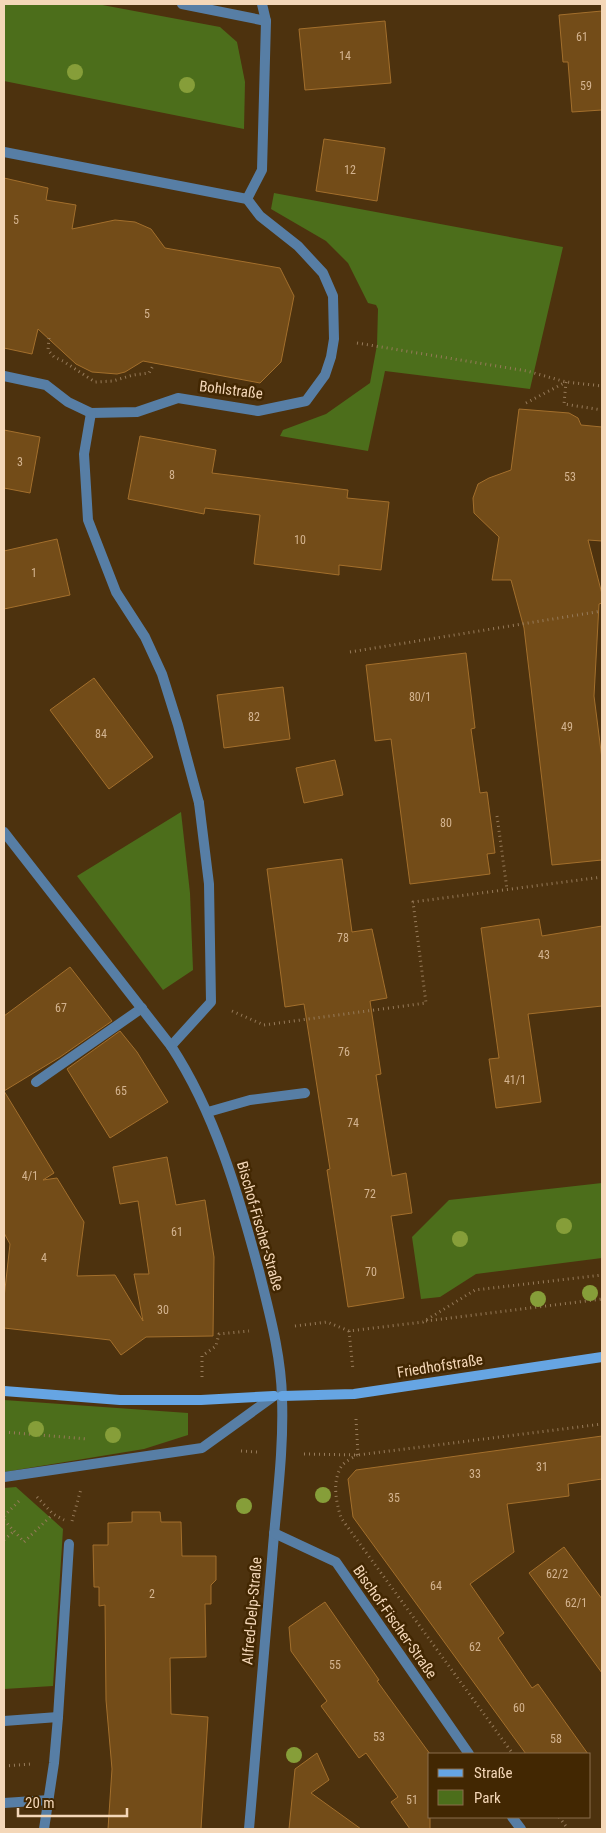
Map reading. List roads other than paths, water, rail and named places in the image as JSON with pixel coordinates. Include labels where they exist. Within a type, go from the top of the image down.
[{"type":"main road","name":"Friedhofstraße","points":[[4,1391],[120,1400],[201,1400],[354,1394],[602,1356]]},
{"type":"street","points":[[182,4],[266,21]]},
{"type":"street","points":[[4,152],[247,199],[262,170],[266,21],[262,4]]},
{"type":"street","name":"Bohlstraße","points":[[91,414],[137,412],[178,398],[258,411],[306,401],[325,375],[334,339],[333,296],[323,273],[298,246],[260,216],[247,199]]},
{"type":"street","points":[[4,376],[46,385],[68,402],[91,414],[84,454],[88,520],[116,592],[145,637],[162,674],[199,803],[209,884],[211,1002],[171,1046]]},
{"type":"street","name":"Bischof-Fischer-Straße","points":[[4,832],[171,1046],[186,1069],[208,1112],[242,1208],[274,1329],[278,1396]]},
{"type":"street","points":[[36,1082],[142,1008]]},
{"type":"street","points":[[208,1112],[250,1100],[305,1092]]},
{"type":"street","points":[[4,1477],[202,1448],[278,1396]]},
{"type":"street","name":"Alfred-Delp-Straße","points":[[250,1829],[282,1453],[278,1396]]},
{"type":"street","name":"Bischof-Fischer-Straße","points":[[274,1533],[336,1562],[468,1753]]},
{"type":"street","points":[[44,1829],[50,1800],[58,1718],[69,1544]]},
{"type":"street","points":[[4,1721],[58,1718]]},
{"type":"street","points":[[4,1802],[50,1800]]},
{"type":"street","points":[[513,1818],[521,1829]]}]
